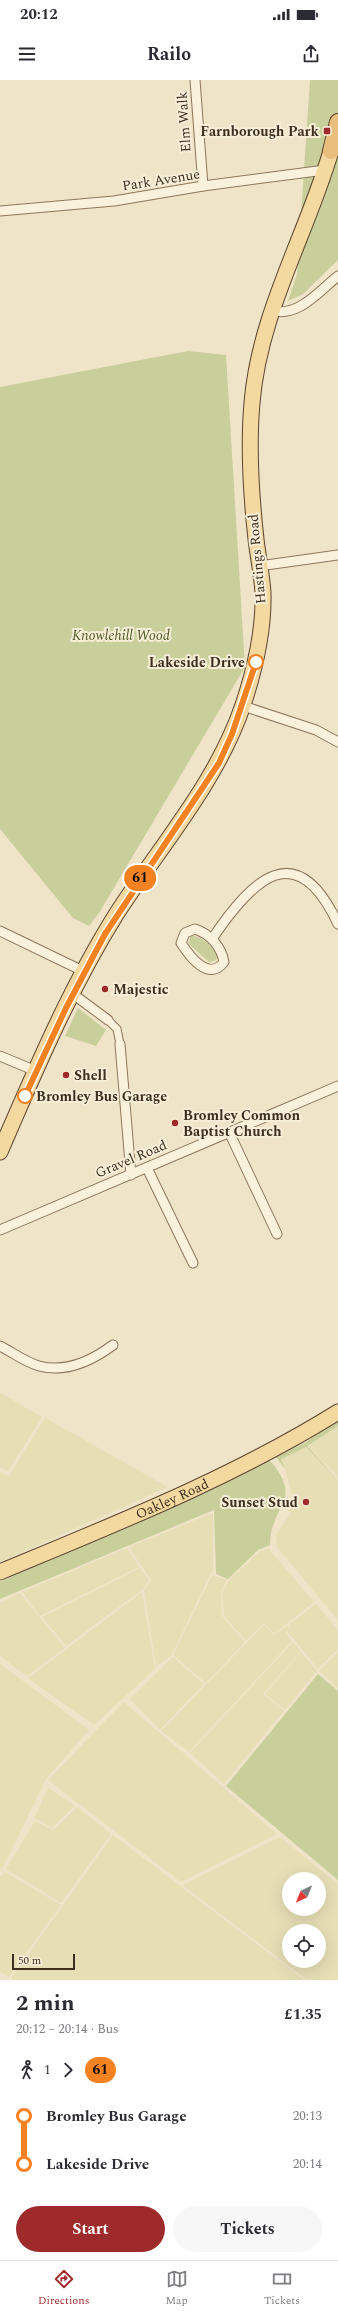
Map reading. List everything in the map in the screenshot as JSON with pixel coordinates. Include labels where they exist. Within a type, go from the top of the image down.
[{"type":"highway","points":[[331,150],[338,122]]},
{"type":"main road","name":"Hastings Road","points":[[0,1152],[36,1071],[73,994],[117,914],[219,763],[242,706],[256,662],[262,612],[263,592],[251,483],[252,406],[260,348],[271,310],[306,226],[331,150]]},
{"type":"main road","name":"Oakley Road","points":[[0,1572],[211,1482],[268,1454],[338,1412]]},
{"type":"street","name":"Elm Walk","points":[[195,80],[203,186]]},
{"type":"street","name":"Park Avenue","points":[[0,211],[114,202],[203,186],[325,170]]},
{"type":"street","points":[[271,310],[287,312],[304,304],[338,276]]},
{"type":"street","points":[[259,566],[338,555]]},
{"type":"street","points":[[242,706],[316,730],[338,742]]},
{"type":"street","points":[[212,939],[232,911],[249,893],[268,877],[283,872],[296,875],[311,886],[331,910],[338,924]]},
{"type":"street","points":[[195,929],[212,939],[219,947],[224,962],[215,970],[204,967],[187,952],[181,943],[185,933],[195,929]]},
{"type":"street","points":[[0,931],[85,972]]},
{"type":"street","points":[[73,994],[108,1020],[117,1029],[120,1044],[131,1175]]},
{"type":"street","points":[[0,1056],[36,1071]]},
{"type":"street","name":"Gravel Road","points":[[0,1230],[338,1086]]},
{"type":"street","points":[[229,1132],[278,1234]]},
{"type":"street","points":[[147,1168],[193,1262]]},
{"type":"street","points":[[0,1346],[39,1366],[54,1367],[69,1366],[96,1358],[113,1345]]},
{"type":"shaded area","points":[[0,1393],[42,1417],[8,1471],[0,1467]]},
{"type":"shaded area","points":[[45,1418],[168,1487],[0,1562],[0,1472],[9,1476]]},
{"type":"shaded area","points":[[338,1420],[338,1477],[307,1446]]},
{"type":"shaded area","points":[[303,1444],[338,1480],[338,1620],[277,1547],[276,1535],[291,1513],[287,1510],[292,1495],[285,1469],[276,1457]]},
{"type":"shaded area","points":[[213,1513],[213,1572],[211,1573],[171,1656],[156,1666],[144,1590],[151,1580],[129,1547]]},
{"type":"shaded area","points":[[127,1548],[139,1567],[40,1616],[22,1592]]},
{"type":"shaded area","points":[[268,1548],[314,1602],[274,1634],[264,1623],[246,1641],[224,1616],[222,1592],[229,1580],[258,1553]]},
{"type":"shaded area","points":[[140,1568],[149,1580],[143,1589],[66,1646],[42,1617]]},
{"type":"shaded area","points":[[212,1575],[227,1580],[221,1592],[222,1616],[245,1642],[206,1683],[173,1655]]},
{"type":"shaded area","points":[[142,1592],[155,1669],[94,1725],[28,1678]]},
{"type":"shaded area","points":[[20,1593],[65,1648],[27,1676],[0,1656],[0,1603]]},
{"type":"shaded area","points":[[316,1604],[338,1630],[338,1649],[318,1669],[287,1631],[291,1628],[289,1624]]},
{"type":"shaded area","points":[[264,1625],[274,1635],[288,1625],[290,1628],[286,1632],[292,1641],[189,1752],[161,1731]]},
{"type":"shaded area","points":[[293,1642],[301,1651],[263,1694],[284,1711],[224,1784],[190,1753]]},
{"type":"shaded area","points":[[301,1652],[317,1671],[285,1710],[265,1694]]},
{"type":"shaded area","points":[[338,1652],[338,1688],[319,1671]]},
{"type":"shaded area","points":[[173,1657],[204,1684],[160,1730],[130,1699]]},
{"type":"shaded area","points":[[0,1664],[89,1730],[46,1779],[4,1865],[0,1869]]},
{"type":"shaded area","points":[[124,1702],[277,1834],[181,1882],[48,1780]]},
{"type":"shaded area","points":[[48,1788],[75,1806],[52,1828],[34,1818]]},
{"type":"shaded area","points":[[77,1807],[111,1834],[61,1903],[6,1869],[35,1821],[53,1830]]},
{"type":"shaded area","points":[[113,1835],[282,1963],[282,1968],[288,1968],[304,1980],[14,1980],[11,1978]]},
{"type":"shaded area","points":[[280,1837],[323,1872],[282,1872],[282,1916],[326,1916],[326,1874],[338,1884],[338,1980],[307,1980],[291,1968],[326,1968],[326,1924],[282,1924],[282,1961],[182,1885]]},
{"type":"shaded area","points":[[5,1872],[61,1905],[9,1977],[0,1972],[0,1877]]},
{"type":"green space","points":[[310,80],[338,80],[338,260],[303,294],[288,301],[297,274]]},
{"type":"green space","name":"Knowlehill Wood","points":[[188,351],[226,355],[245,667],[99,913],[89,926],[73,918],[0,829],[0,387]]},
{"type":"green space","points":[[196,936],[204,940],[211,947],[217,958],[215,961],[209,962],[189,944],[190,937]]},
{"type":"green space","points":[[78,1008],[106,1030],[96,1046],[65,1036]]},
{"type":"green space","points":[[338,1420],[338,1426],[307,1446],[338,1480],[306,1447],[281,1459],[285,1469],[276,1457],[304,1443]]},
{"type":"green space","points":[[267,1460],[272,1463],[278,1471],[285,1486],[285,1498],[272,1528],[270,1545],[258,1550],[228,1579],[216,1574],[214,1510],[0,1599],[0,1582]]},
{"type":"green space","points":[[318,1674],[338,1691],[338,1880],[226,1786]]},
{"type":"bus line","name":"61","points":[[25,1096],[93,954],[145,870],[219,763],[232,734],[256,662]]},
{"type":"place","name":"Farnborough Park","points":[[327,131]]},
{"type":"place","name":"Lakeside Drive","points":[[256,662]]},
{"type":"place","name":"Majestic","points":[[105,989]]},
{"type":"place","name":"Shell","points":[[66,1075]]},
{"type":"place","name":"Bromley Bus Garage","points":[[25,1096]]},
{"type":"place","name":"Bromley Common Baptist Church","points":[[175,1123]]},
{"type":"place","name":"Sunset Stud","points":[[306,1502]]}]
